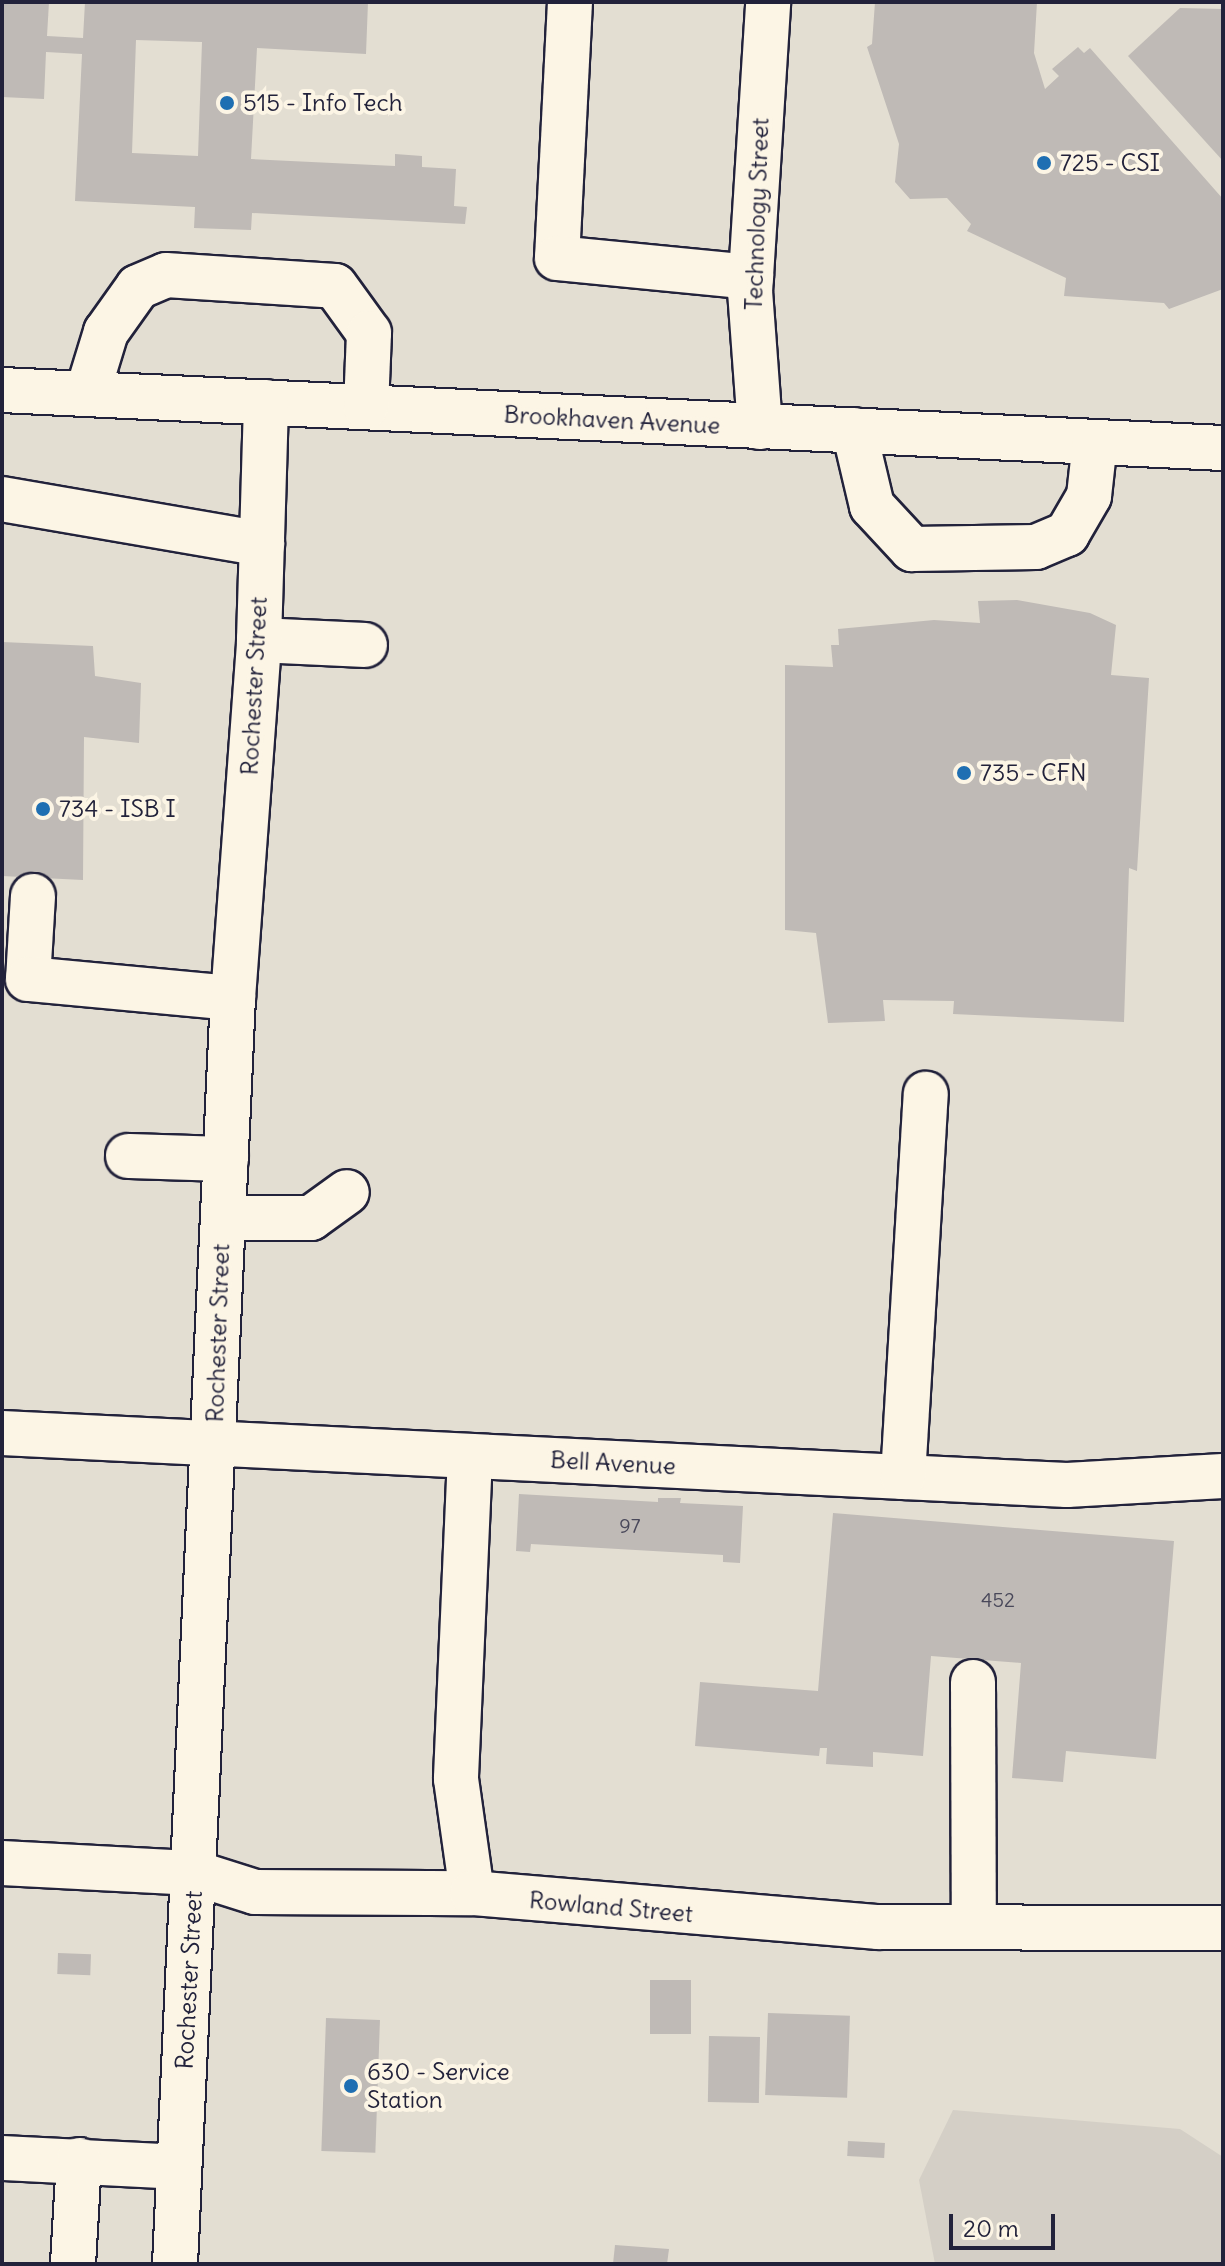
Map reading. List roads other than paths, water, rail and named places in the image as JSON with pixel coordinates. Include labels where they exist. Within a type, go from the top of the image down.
[{"type":"street","points":[[570,2],[557,258],[751,277]]},
{"type":"street","name":"Technology Street","points":[[760,427],[751,277],[768,2]]},
{"type":"street","points":[[87,394],[106,332],[138,287],[166,275],[335,286],[369,333],[366,407]]},
{"type":"street","name":"Brookhaven Avenue","points":[[2,390],[1223,448]]},
{"type":"street","name":"Rochester Street","points":[[175,2264],[233,998],[259,640],[266,402]]},
{"type":"street","points":[[854,430],[872,506],[912,549],[1036,547],[1067,534],[1089,496],[1095,442]]},
{"type":"street","points":[[2,499],[262,544]]},
{"type":"street","points":[[259,640],[365,645]]},
{"type":"street","points":[[33,896],[28,979],[233,998]]},
{"type":"street","points":[[903,1477],[926,1094]]},
{"type":"street","points":[[128,1156],[226,1159]]},
{"type":"street","points":[[223,1218],[311,1218],[347,1192]]},
{"type":"street","name":"Bell Avenue","points":[[2,1433],[1067,1485],[1223,1476]]},
{"type":"street","points":[[470,1456],[456,1779],[472,1893]]},
{"type":"street","points":[[973,1682],[974,1927]]},
{"type":"street","name":"Rowland Street","points":[[2,1863],[195,1873],[255,1892],[472,1893],[863,1926],[1223,1928]]},
{"type":"street","points":[[2,2158],[179,2167]]},
{"type":"street","points":[[73,2264],[79,2160]]},
{"type":"place","name":"515 - Info Tech","points":[[227,103]]},
{"type":"place","name":"725 - CSI","points":[[1044,163]]},
{"type":"place","name":"735 - CFN","points":[[964,773]]},
{"type":"place","name":"734 - ISB I","points":[[43,809]]},
{"type":"place","name":"630 - Service Station","points":[[351,2086]]}]
